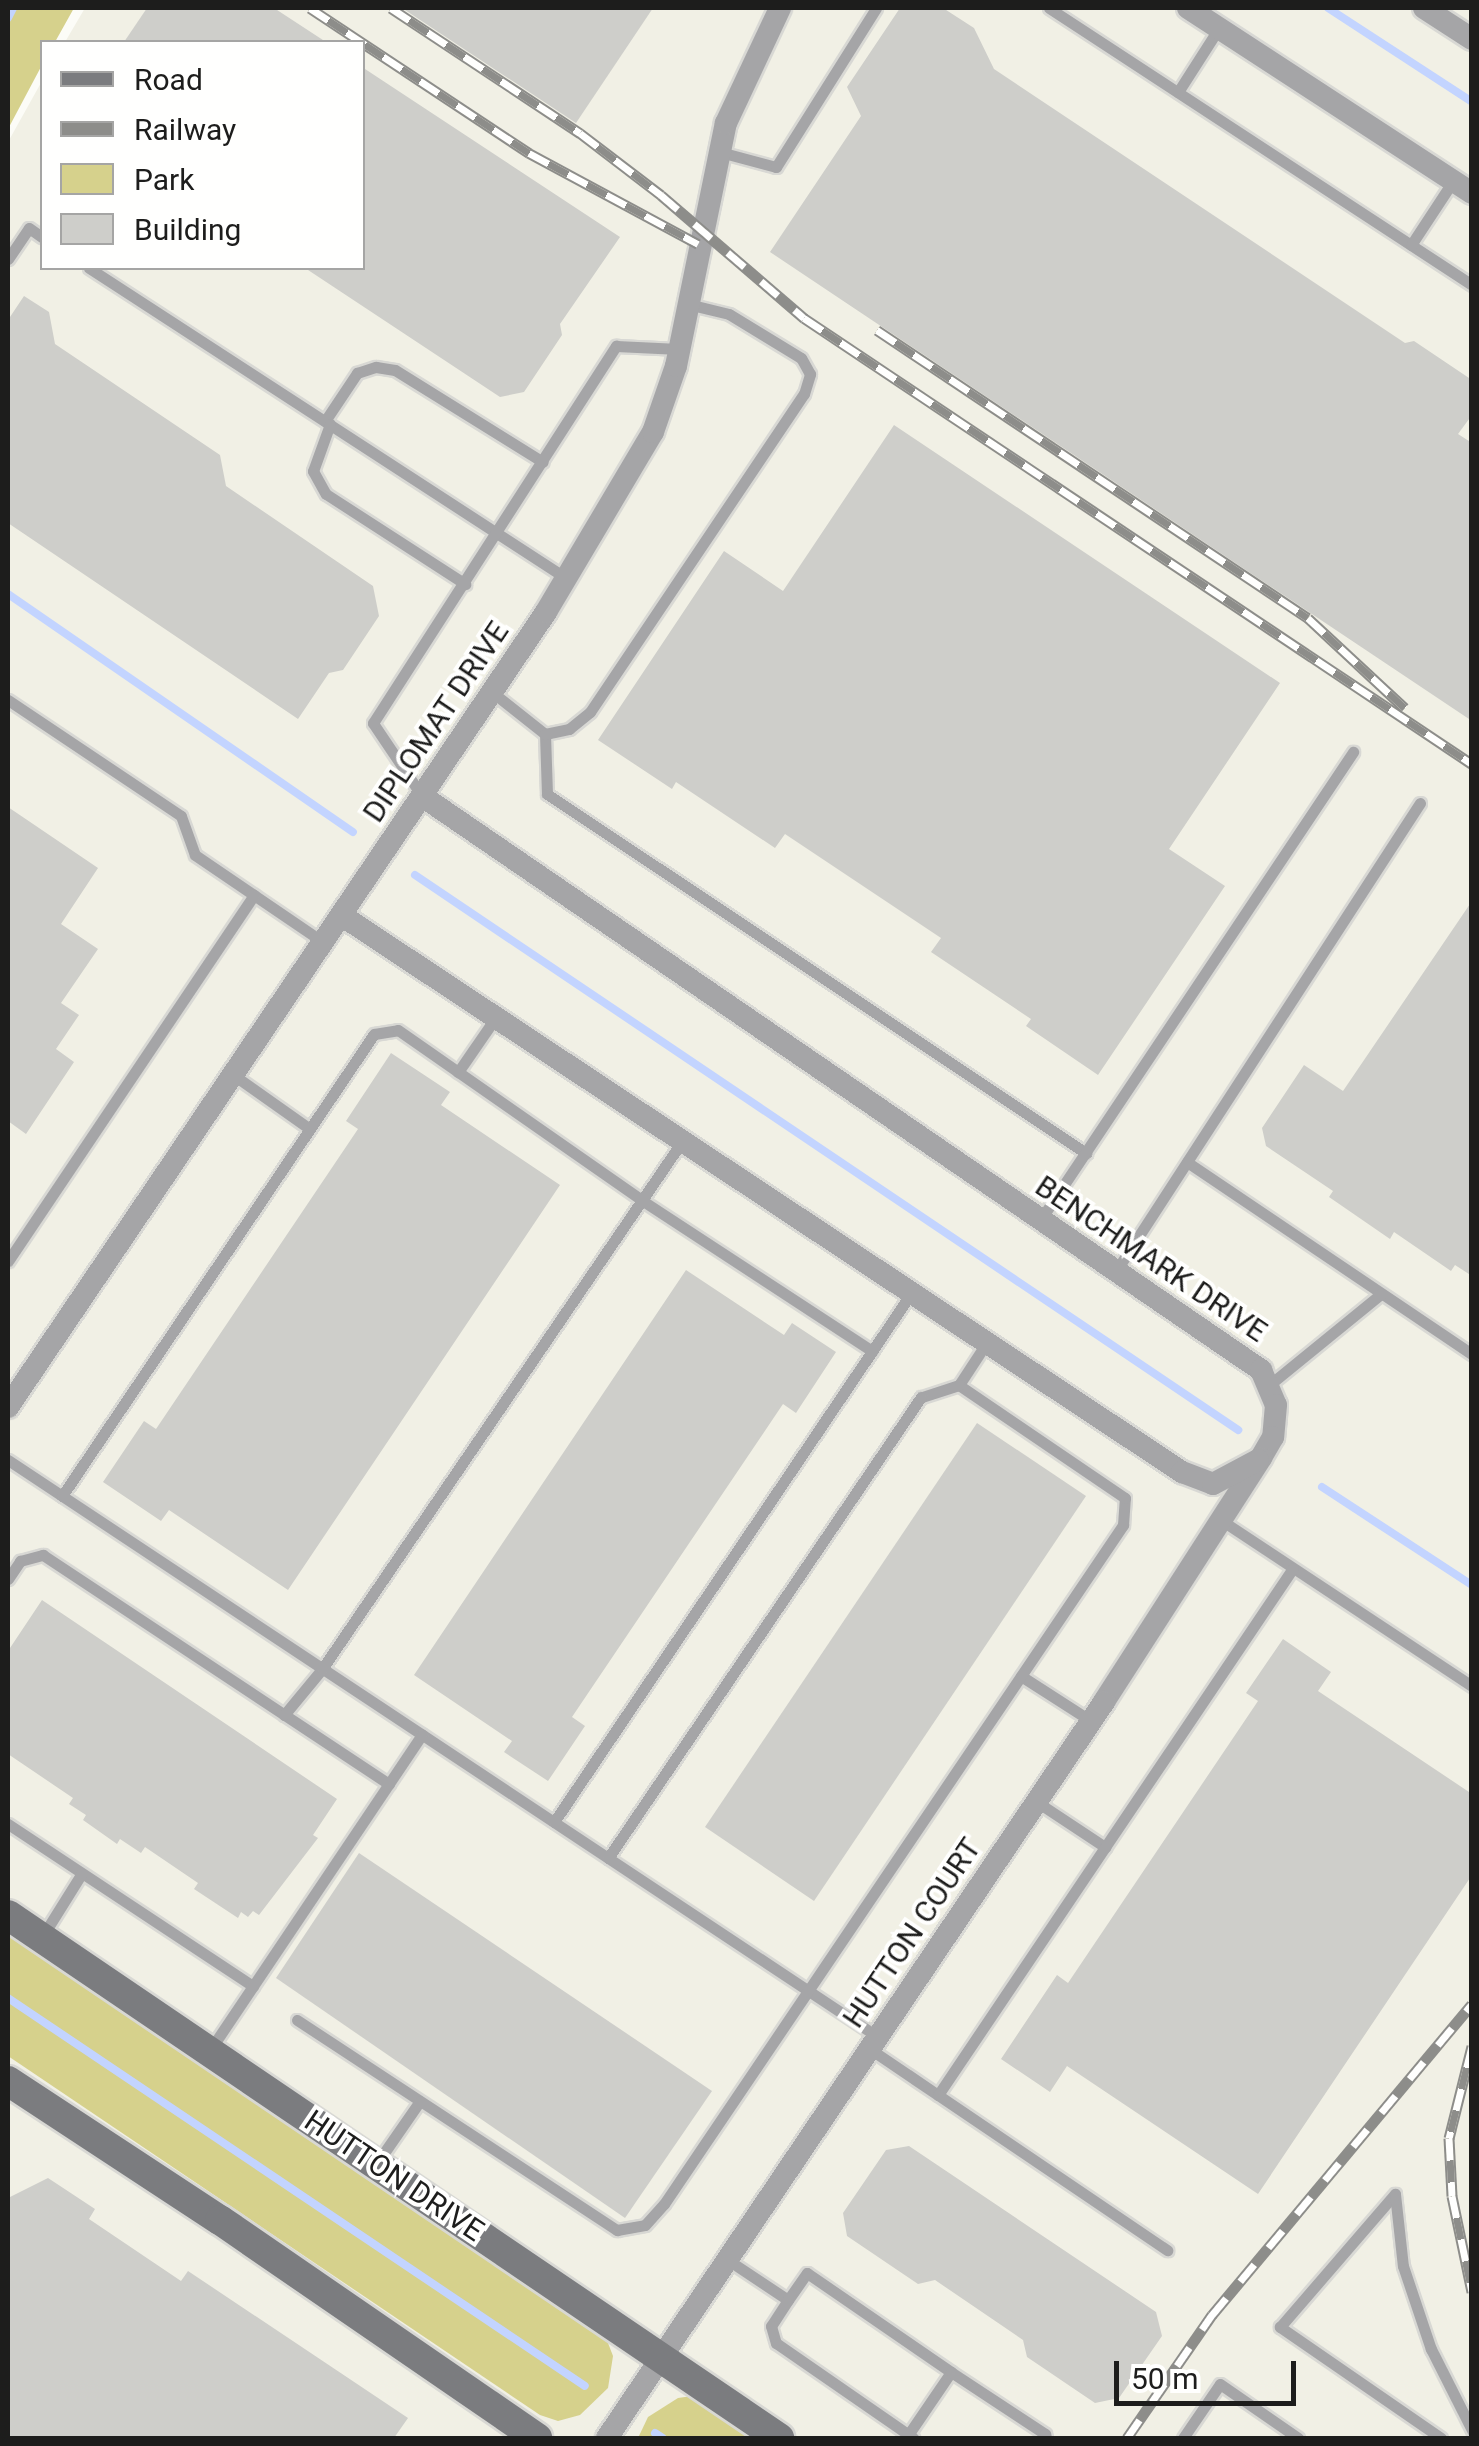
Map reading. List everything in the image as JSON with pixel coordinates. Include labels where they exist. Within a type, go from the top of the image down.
[{"type":"street","name":"DIPLOMAT DRIVE","points":[[8,1407],[492,692],[654,432],[679,348],[726,122],[780,8]]},
{"type":"street","points":[[1188,8],[1462,187]]},
{"type":"street","points":[[1424,8],[1472,39]]},
{"type":"street","name":"BENCHMARK DRIVE","points":[[422,796],[1261,1370],[1276,1405],[1273,1437],[1261,1458]]},
{"type":"street","points":[[341,915],[1182,1472],[1213,1484],[1261,1458]]},
{"type":"street","name":"HUTTON COURT","points":[[607,2438],[1037,1802],[1261,1458]]},
{"type":"street","name":"HUTTON DRIVE","points":[[8,1915],[780,2438]]},
{"type":"street","points":[[14,2090],[236,2231],[537,2438]]},
{"type":"lane","points":[[720,152],[776,168],[876,8]]},
{"type":"lane","points":[[1049,8],[1472,284]]},
{"type":"lane","points":[[1178,92],[1219,28]]},
{"type":"lane","points":[[1411,245],[1462,187]]},
{"type":"lane","points":[[8,259],[29,228],[40,236]]},
{"type":"lane","points":[[92,270],[566,578]]},
{"type":"lane","points":[[545,734],[569,728],[590,712],[807,384],[810,374],[801,358],[729,314],[686,304]]},
{"type":"lane","points":[[422,796],[373,724],[616,346],[679,348]]},
{"type":"lane","points":[[465,584],[326,494],[313,471],[328,423],[358,373],[376,367],[395,370],[543,462]]},
{"type":"lane","points":[[492,692],[545,734]]},
{"type":"lane","points":[[8,700],[181,816],[195,854],[322,942]]},
{"type":"lane","points":[[545,734],[546,794],[1086,1152]]},
{"type":"lane","points":[[1041,1220],[1353,752]]},
{"type":"lane","points":[[1116,1271],[1420,803]]},
{"type":"lane","points":[[8,1261],[254,895]]},
{"type":"lane","points":[[458,1072],[496,1016]]},
{"type":"lane","points":[[62,1496],[374,1034],[398,1030],[642,1201],[872,1352]]},
{"type":"lane","points":[[232,1074],[310,1129]]},
{"type":"lane","points":[[284,1715],[322,1668],[683,1140]]},
{"type":"lane","points":[[1186,1162],[1472,1354]]},
{"type":"lane","points":[[554,1822],[912,1292]]},
{"type":"lane","points":[[1268,1386],[1381,1294]]},
{"type":"lane","points":[[608,1858],[921,1397],[959,1386],[987,1342]]},
{"type":"lane","points":[[297,2020],[616,2230],[645,2225],[664,2204],[1123,1526],[1126,1498],[959,1386]]},
{"type":"lane","points":[[8,1460],[808,1990],[938,2095],[1166,2250]]},
{"type":"lane","points":[[1221,1520],[1472,1686]]},
{"type":"lane","points":[[8,1579],[20,1561],[43,1555],[389,1784]]},
{"type":"lane","points":[[938,2095],[1293,1568]]},
{"type":"lane","points":[[1021,1676],[1091,1720]]},
{"type":"lane","points":[[210,2050],[422,1735]]},
{"type":"lane","points":[[1037,1802],[1105,1847]]},
{"type":"lane","points":[[8,1824],[253,1986]]},
{"type":"lane","points":[[42,1937],[82,1873]]},
{"type":"lane","points":[[376,2164],[420,2101]]},
{"type":"lane","points":[[1442,2438],[1280,2327],[1395,2194],[1404,2266],[1431,2350],[1472,2430]]},
{"type":"lane","points":[[728,2260],[788,2300]]},
{"type":"lane","points":[[951,2372],[909,2437],[776,2343],[771,2326],[807,2273],[951,2372],[1046,2438]]},
{"type":"lane","points":[[1183,2438],[1220,2384],[1298,2438]]},
{"type":"shaded area","points":[[85,8],[1471,8],[1471,2438],[8,2438],[8,142],[40,85],[40,270],[365,270],[365,40],[66,40]]},
{"type":"green space","points":[[8,8],[74,8],[56,40],[40,40],[40,69],[8,129]]},
{"type":"green space","points":[[8,1930],[585,2322],[608,2343],[613,2356],[608,2388],[580,2415],[558,2421],[540,2415],[8,2056]]},
{"type":"green space","points":[[692,2396],[762,2438],[638,2438],[648,2417],[678,2398]]},
{"type":"building","points":[[147,8],[274,8],[323,40],[125,40]]},
{"type":"building","points":[[402,8],[653,8],[576,123]]},
{"type":"building","points":[[900,8],[943,8],[974,28],[994,69],[1405,343],[1414,341],[1472,380],[1472,415],[1458,434],[1472,443],[1472,721],[770,252],[861,116],[847,87]]},
{"type":"building","points":[[365,69],[620,237],[560,324],[562,335],[524,392],[500,397],[308,270],[365,270]]},
{"type":"building","points":[[24,296],[49,312],[55,344],[220,455],[226,486],[373,586],[379,616],[343,670],[329,673],[298,719],[8,523],[8,320]]},
{"type":"building","points":[[894,425],[1280,683],[1169,849],[1225,886],[1098,1075],[1026,1026],[1031,1019],[931,952],[941,938],[785,834],[775,848],[676,782],[672,789],[598,740],[724,551],[783,591]]},
{"type":"building","points":[[8,807],[98,868],[61,924],[98,949],[61,1003],[79,1015],[56,1049],[74,1062],[26,1134],[8,1121]]},
{"type":"building","points":[[1472,901],[1472,1276],[1455,1265],[1451,1271],[1394,1232],[1390,1239],[1329,1197],[1333,1191],[1266,1146],[1262,1128],[1304,1065],[1343,1091]]},
{"type":"building","points":[[391,1053],[450,1092],[441,1105],[560,1185],[288,1590],[169,1510],[161,1521],[103,1482],[144,1421],[156,1429],[358,1129],[346,1121]]},
{"type":"building","points":[[686,1270],[784,1335],[792,1323],[836,1352],[796,1413],[783,1404],[572,1717],[585,1726],[548,1781],[504,1752],[512,1741],[414,1675]]},
{"type":"building","points":[[977,1423],[1086,1496],[814,1901],[705,1827]]},
{"type":"building","points":[[42,1600],[337,1799],[313,1835],[318,1838],[259,1915],[253,1911],[248,1917],[241,1912],[238,1918],[194,1889],[198,1883],[145,1847],[141,1853],[120,1839],[117,1844],[83,1820],[86,1815],[69,1804],[73,1798],[8,1754],[8,1651]]},
{"type":"building","points":[[1283,1639],[1331,1672],[1318,1691],[1472,1794],[1472,1875],[1258,2194],[1067,2066],[1050,2092],[1001,2059],[1057,1975],[1068,1983],[1258,1701],[1246,1693]]},
{"type":"building","points":[[359,1853],[712,2091],[625,2218],[276,1978]]},
{"type":"building","points":[[909,2146],[1156,2312],[1162,2336],[1119,2398],[1095,2403],[1027,2357],[1023,2340],[935,2280],[918,2284],[847,2236],[843,2213],[886,2150]]},
{"type":"building","points":[[48,2178],[95,2209],[89,2219],[181,2281],[188,2271],[408,2418],[394,2438],[8,2438],[8,2198]]},
{"type":"waterway","points":[[8,18],[13,8]]},
{"type":"waterway","points":[[1328,8],[1472,102]]},
{"type":"waterway","points":[[8,594],[353,832]]},
{"type":"waterway","points":[[415,875],[1238,1430]]},
{"type":"waterway","points":[[1322,1487],[1472,1585]]},
{"type":"waterway","points":[[8,1998],[585,2386]]},
{"type":"waterway","points":[[655,2433],[663,2438]]},
{"type":"railway","points":[[310,8],[358,40]]},
{"type":"railway","points":[[391,8],[580,133],[661,195],[804,318],[1472,764]]},
{"type":"railway","points":[[365,44],[529,153],[698,244]]},
{"type":"railway","points":[[877,330],[1308,618],[1405,708]]},
{"type":"railway","points":[[1127,2438],[1212,2315],[1472,2004]]},
{"type":"railway","points":[[1472,2046],[1449,2138],[1452,2196],[1472,2292]]}]
